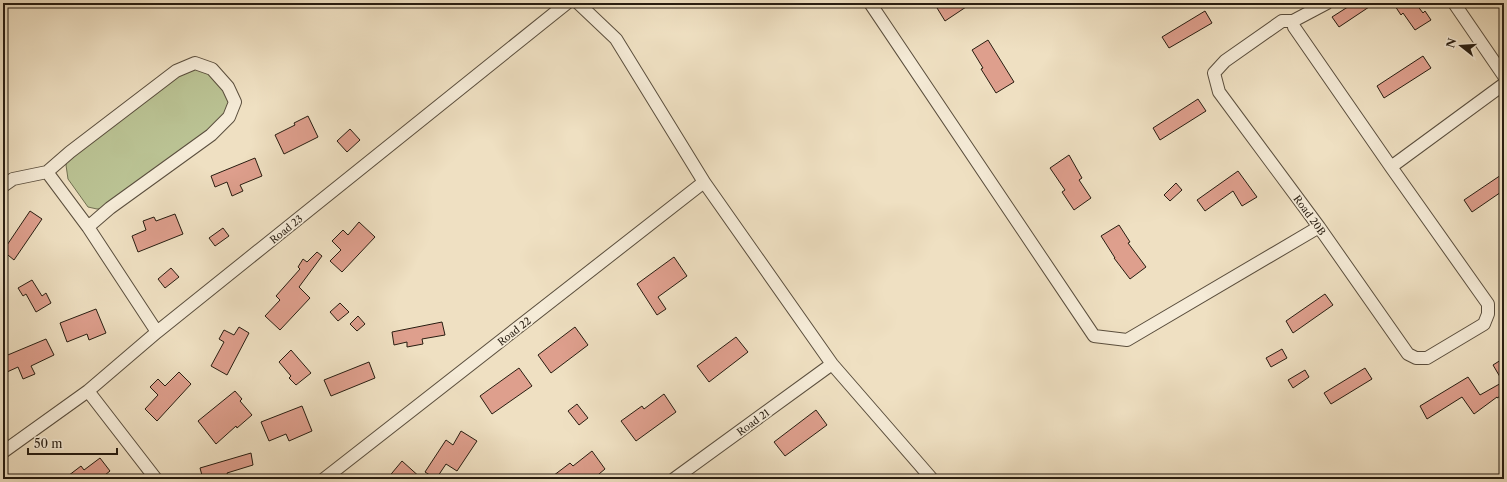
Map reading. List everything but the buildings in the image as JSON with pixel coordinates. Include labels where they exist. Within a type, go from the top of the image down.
[{"type":"street","name":"Road 23","points":[[3,452],[88,391],[157,332],[567,3]]},
{"type":"street","points":[[578,3],[616,39],[704,182],[832,364],[932,479]]},
{"type":"street","points":[[870,3],[1094,336],[1127,340],[1319,227]]},
{"type":"street","points":[[1294,21],[1327,3]]},
{"type":"street","points":[[1454,3],[1504,76]]},
{"type":"street","name":"Road 20B","points":[[1282,20],[1294,21],[1294,27],[1488,304],[1488,314],[1484,324],[1427,358],[1416,358],[1408,354],[1319,227],[1219,92],[1214,73],[1225,61],[1282,20]]},
{"type":"street","points":[[3,186],[13,179],[47,172],[70,152],[176,72],[194,63],[212,69],[228,87],[235,102],[229,117],[210,135],[110,208],[88,227]]},
{"type":"street","points":[[1391,167],[1504,84]]},
{"type":"street","points":[[47,172],[88,227],[157,332]]},
{"type":"street","name":"Road 22","points":[[324,479],[704,182]]},
{"type":"street","name":"Road 21","points":[[674,479],[832,364]]},
{"type":"street","points":[[88,391],[156,479]]},
{"type":"green space","points":[[195,63],[228,87],[229,117],[110,208],[97,209],[88,207],[68,179],[66,165],[70,152]]}]
